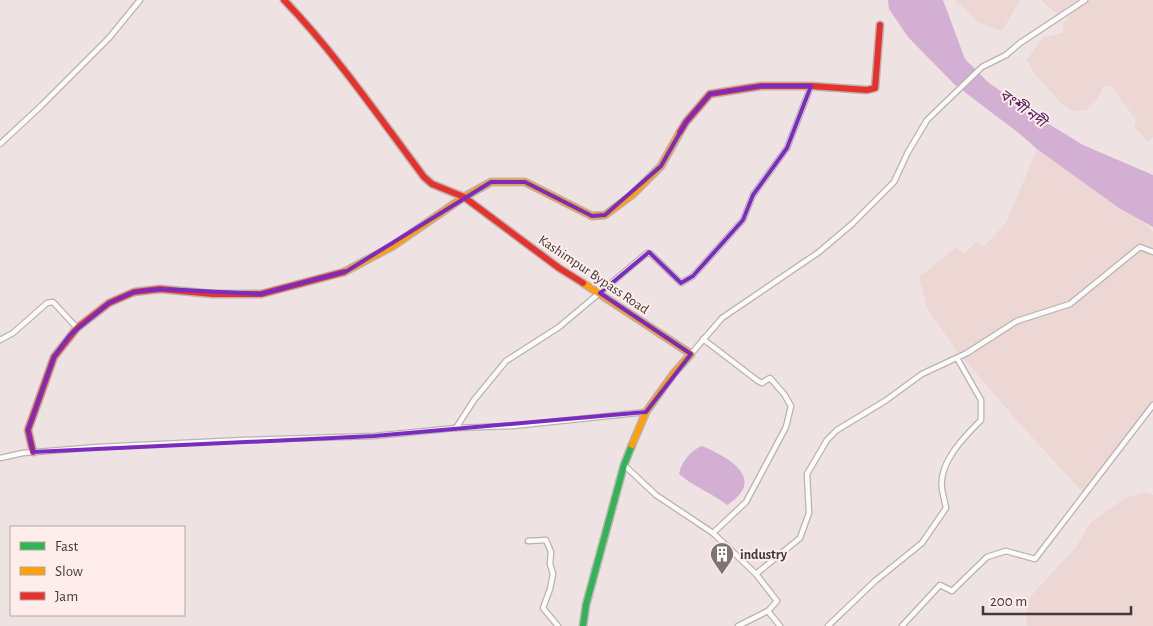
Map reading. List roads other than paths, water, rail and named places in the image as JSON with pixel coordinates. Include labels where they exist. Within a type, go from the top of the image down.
[{"type":"street","points":[[0,144],[110,38],[140,0]]},
{"type":"street","name":"Kashimpur Bypass Road","points":[[284,0],[302,18],[424,177],[432,184],[464,197],[559,268],[600,293],[690,354]]},
{"type":"street","points":[[582,626],[624,465],[646,412],[674,373],[722,318],[819,252],[852,224],[894,182],[908,152],[927,120],[981,68],[1006,55],[1020,43],[1085,0]]},
{"type":"street","points":[[33,452],[29,438],[30,422],[41,397],[54,357],[77,328],[109,303],[134,292],[160,289],[213,294],[261,294],[347,271],[392,246],[464,197],[491,182],[525,182],[592,216],[605,216],[632,195],[661,166],[686,122],[710,94],[762,86],[810,86],[868,90],[875,88],[880,24]]},
{"type":"street","points":[[456,428],[474,400],[506,361],[560,327],[647,253],[652,254],[681,283],[694,276],[743,220],[753,195],[787,148],[810,86]]},
{"type":"street","points":[[756,574],[800,538],[809,513],[807,474],[827,440],[837,430],[886,401],[922,374],[957,358],[1018,320],[1070,304],[1140,247],[1153,252]]},
{"type":"street","points":[[0,340],[13,334],[47,303],[53,302],[77,328]]},
{"type":"street","points":[[704,339],[758,381],[762,383],[770,378],[784,394],[791,406],[786,427],[746,502],[712,533]]},
{"type":"street","points":[[828,626],[876,581],[922,543],[946,508],[941,487],[946,466],[960,441],[981,420],[981,400],[957,358]]},
{"type":"street","points":[[902,626],[940,585],[952,591],[987,557],[1006,551],[1035,559],[1153,405]]},
{"type":"street","points":[[0,458],[33,452],[98,447],[374,436],[456,428],[513,426],[646,412]]},
{"type":"street","points":[[624,465],[656,495],[712,533],[756,574],[777,601],[768,611],[738,626]]},
{"type":"street","points":[[528,541],[546,540],[551,552],[550,564],[553,574],[543,608],[558,626]]},
{"type":"street","points":[[768,611],[780,626]]},
{"type":"water","name":"বংশী নদী","points":[[888,0],[943,0],[965,59],[989,83],[1036,116],[1083,145],[1153,175],[1153,227],[1119,208],[1037,149],[954,84],[908,37],[889,9]]},
{"type":"water","points":[[702,446],[733,463],[740,470],[744,478],[744,486],[739,495],[727,505],[679,474],[687,457],[694,450]]},
{"type":"place","name":"industry","points":[[722,575]]}]
